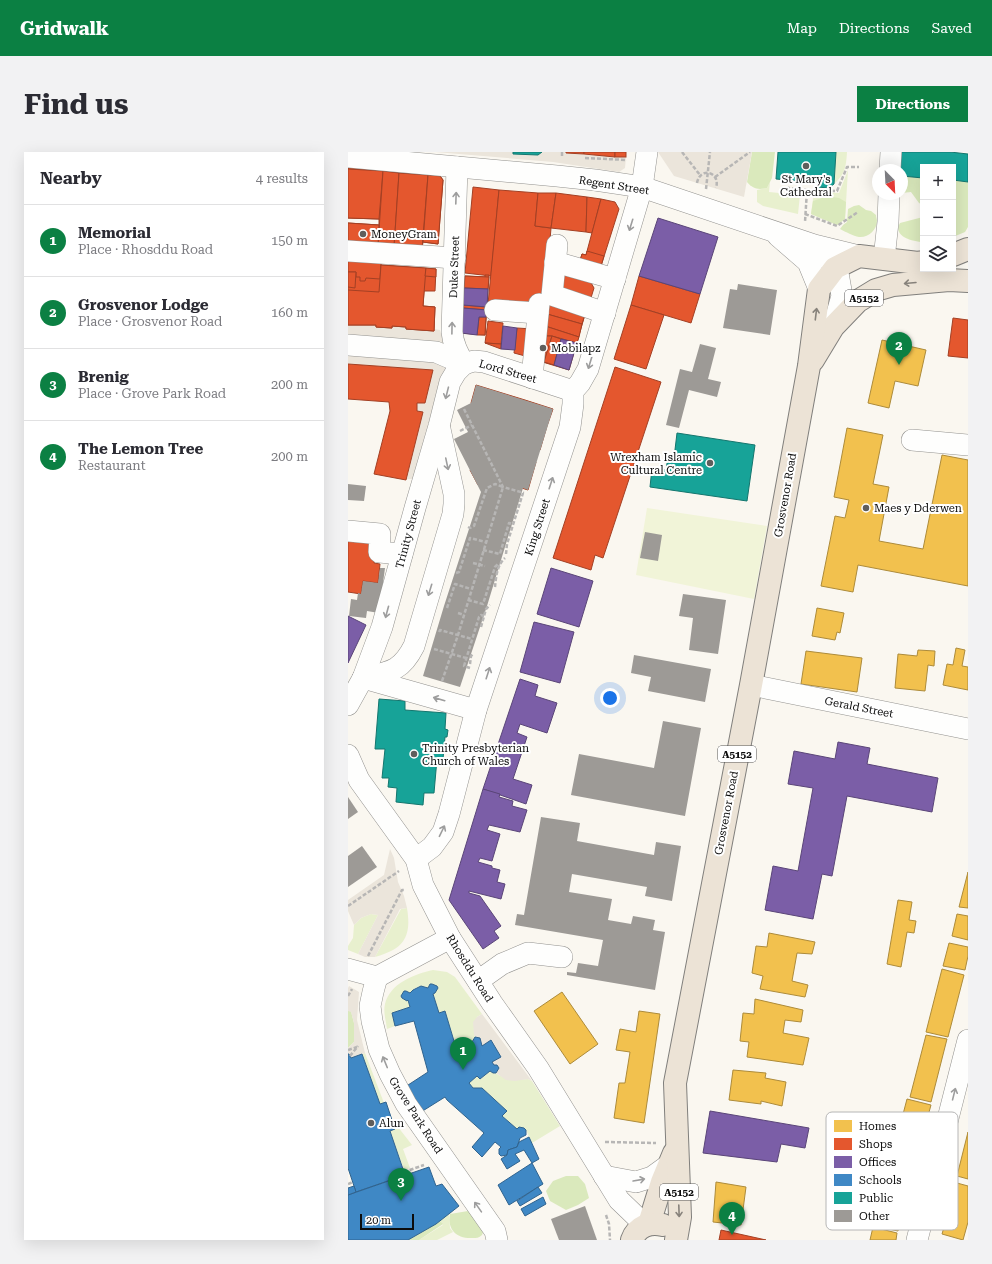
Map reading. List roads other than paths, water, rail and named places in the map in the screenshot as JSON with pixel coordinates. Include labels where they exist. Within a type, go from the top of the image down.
[{"type":"main road","points":[[956,254],[968,249]]},
{"type":"main road","name":"Regent Street","points":[[860,256],[920,265]]},
{"type":"main road","name":"Grosvenor Road","points":[[676,1240],[680,1217],[673,1154],[675,1083],[809,366],[819,289],[835,268],[860,256]]},
{"type":"main road","points":[[940,272],[959,280]]},
{"type":"main road","name":"Grosvenor Road","points":[[809,366],[833,327],[858,301],[876,290],[893,285],[959,280]]},
{"type":"main road","name":"Grosvenor Road","points":[[639,1232],[673,1154]]},
{"type":"main road","points":[[639,1232],[663,1225],[670,1229],[676,1240]]},
{"type":"street","points":[[890,164],[891,152]]},
{"type":"street","name":"Regent Street","points":[[348,157],[595,180],[642,187],[809,243],[860,256]]},
{"type":"street","points":[[573,391],[580,383],[588,369],[642,187],[646,157]]},
{"type":"street","name":"Duke Street","points":[[457,167],[453,340],[456,350],[464,364]]},
{"type":"street","points":[[884,259],[889,200]]},
{"type":"street","name":"Grosvenor Road","points":[[770,230],[808,262],[819,289]]},
{"type":"street","name":"Grosvenor Road","points":[[809,243],[828,258],[838,274],[842,296],[833,327]]},
{"type":"street","points":[[348,251],[454,258]]},
{"type":"street","points":[[605,313],[552,295],[556,254],[615,279]]},
{"type":"street","points":[[495,310],[539,308],[532,378]]},
{"type":"street","name":"Lord Street","points":[[348,345],[436,352],[464,364],[474,361],[484,362],[573,391]]},
{"type":"street","name":"Trinity Street","points":[[348,705],[363,678],[382,627],[450,382],[456,372],[464,364]]},
{"type":"street","name":"King Street","points":[[416,859],[432,847],[443,832],[476,710],[570,427],[573,391]]},
{"type":"street","points":[[363,678],[395,669],[403,663],[414,646],[453,514],[454,494],[439,426]]},
{"type":"street","points":[[912,440],[968,445]]},
{"type":"street","points":[[348,531],[380,534],[379,552],[402,554]]},
{"type":"street","points":[[363,678],[476,710]]},
{"type":"street","name":"Gerald Street","points":[[750,685],[968,729]]},
{"type":"street","name":"Rhosddu Road","points":[[348,755],[359,780],[416,859],[423,885],[450,938],[538,1068],[639,1232]]},
{"type":"street","points":[[362,973],[450,938]]},
{"type":"street","points":[[478,981],[502,964],[528,953],[562,957]]},
{"type":"street","name":"Grove Park Road","points":[[362,973],[373,992],[370,1006],[372,1021],[379,1049],[390,1074],[406,1104],[495,1231],[497,1240]]},
{"type":"street","points":[[950,1112],[968,1040]]},
{"type":"street","points":[[604,1176],[636,1182],[652,1177],[673,1154]]},
{"type":"street","points":[[917,1240],[920,1230]]},
{"type":"place","name":"St Mary's Cathedral","points":[[806,166]]},
{"type":"place","name":"MoneyGram","points":[[363,234]]},
{"type":"place","name":"Mobilapz","points":[[543,348]]},
{"type":"place","name":"Grosvenor Lodge","points":[[899,365]]},
{"type":"place","name":"Wrexham Islamic Cultural Centre","points":[[710,463]]},
{"type":"place","name":"Maes y Dderwen","points":[[866,508]]},
{"type":"place","name":"Trinity Presbyterian Church of Wales","points":[[414,754]]},
{"type":"place","name":"Memorial","points":[[463,1070]]},
{"type":"place","name":"Alun","points":[[371,1123]]},
{"type":"place","name":"Brenig","points":[[401,1201]]},
{"type":"place","name":"The Lemon Tree","points":[[732,1235]]}]
